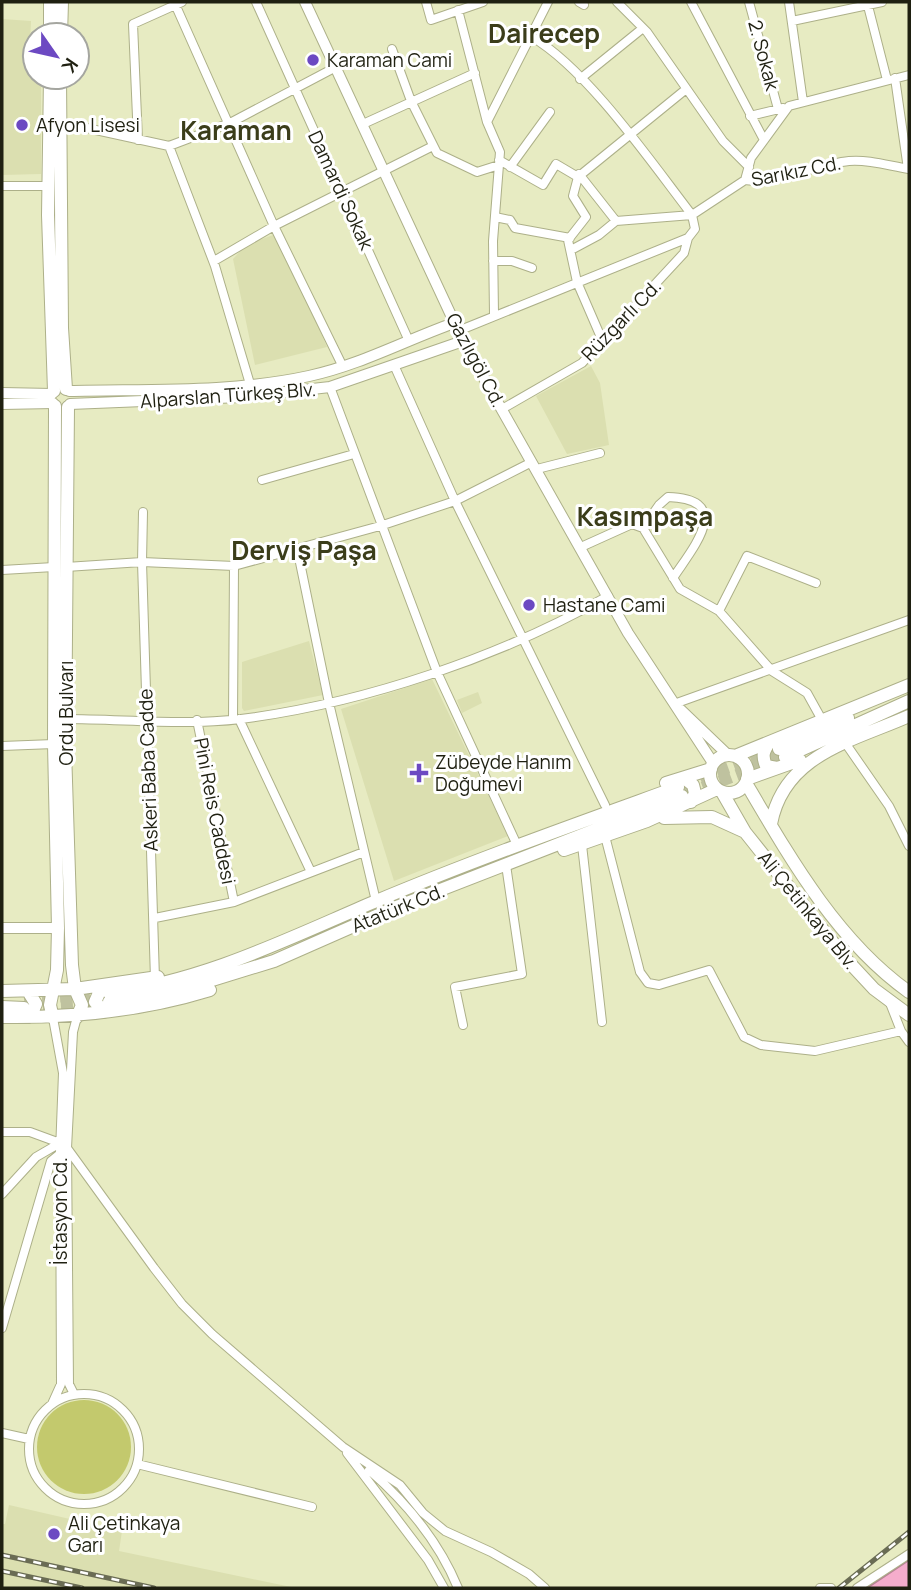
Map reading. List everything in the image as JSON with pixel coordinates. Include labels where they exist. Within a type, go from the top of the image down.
[{"type":"main road","points":[[50,2],[50,21]]},
{"type":"main road","points":[[61,21],[62,2]]},
{"type":"main road","name":"Ordu Bulvarı","points":[[50,91],[48,186],[61,398]]},
{"type":"main road","name":"Ordu Bulvarı","points":[[53,1018],[50,1005],[58,928],[54,744],[60,567],[59,91]]},
{"type":"main road","name":"Ordu Bulvarı","points":[[60,567],[75,989],[82,1005],[78,1017]]},
{"type":"main road","points":[[517,845],[544,830],[605,806],[684,791],[733,793],[822,720],[909,685]]},
{"type":"main road","points":[[778,754],[909,691]]},
{"type":"main road","points":[[778,754],[909,701]]},
{"type":"main road","points":[[647,821],[712,766],[731,755],[820,753],[909,716]]},
{"type":"main road","points":[[771,824],[781,793],[820,753]]},
{"type":"main road","points":[[731,755],[746,766],[747,781]]},
{"type":"main road","points":[[712,766],[710,780],[719,791]]},
{"type":"main road","name":"Ali Çetinkaya Blv.","points":[[747,781],[771,824],[838,925],[885,975],[909,992]]},
{"type":"main road","name":"Atatürk Cd.","points":[[106,998],[190,977],[273,946],[376,901],[517,845],[684,791]]},
{"type":"main road","name":"Atatürk Cd.","points":[[106,998],[174,1001],[239,981],[274,961],[399,906],[684,791]]},
{"type":"main road","name":"Ali Çetinkaya Blv.","points":[[719,791],[745,832],[847,960],[909,1015]]},
{"type":"main road","points":[[506,865],[582,845],[647,821],[669,817],[712,817],[745,832]]},
{"type":"main road","points":[[2,991],[53,1018],[78,1017],[106,998],[155,978],[273,946]]},
{"type":"main road","points":[[2,1017],[53,990],[75,989],[106,998]]},
{"type":"main road","points":[[2,998],[27,1004]]},
{"type":"main road","points":[[2,1007],[27,1004]]},
{"type":"street","name":"Damardi Sokak","points":[[256,2],[409,341]]},
{"type":"street","name":"Gazlıgöl Cd.","points":[[305,2],[458,332],[608,596],[712,766]]},
{"type":"street","points":[[426,2],[431,20],[483,2]]},
{"type":"street","points":[[487,122],[548,2]]},
{"type":"street","points":[[617,2],[643,28],[723,141],[749,167]]},
{"type":"street","points":[[691,2],[764,140]]},
{"type":"street","name":"2. Sokak","points":[[749,2],[778,109]]},
{"type":"street","points":[[789,2],[803,102]]},
{"type":"street","points":[[792,21],[867,3],[882,2]]},
{"type":"street","points":[[138,140],[132,23],[179,3],[274,226],[343,366]]},
{"type":"street","points":[[867,3],[891,79],[909,169]]},
{"type":"street","points":[[458,10],[487,122],[500,152],[493,261],[494,314]]},
{"type":"street","points":[[580,79],[643,28]]},
{"type":"street","points":[[458,332],[494,314],[688,238],[695,229],[692,215],[629,135],[551,48],[532,37]]},
{"type":"street","points":[[392,49],[411,101],[437,153],[477,172],[499,162],[543,184],[556,164],[579,175],[616,221]]},
{"type":"street","points":[[58,122],[169,146],[230,123],[335,66]]},
{"type":"street","points":[[363,124],[475,73]]},
{"type":"street","points":[[750,116],[909,75]]},
{"type":"street","points":[[603,342],[577,282],[571,250],[570,238],[586,217],[573,196],[579,175],[685,90]]},
{"type":"street","points":[[746,180],[749,167],[764,140],[789,106]]},
{"type":"street","points":[[510,167],[550,112]]},
{"type":"street","points":[[169,146],[214,261],[250,384]]},
{"type":"street","points":[[214,261],[274,226],[433,146]]},
{"type":"street","name":"Sarıkız Cd.","points":[[692,215],[746,180],[758,182],[802,169],[851,161],[909,169]]},
{"type":"street","points":[[2,186],[48,186]]},
{"type":"street","points":[[571,250],[599,235],[616,221],[692,215]]},
{"type":"street","points":[[495,217],[510,220],[515,228],[570,238]]},
{"type":"street","name":"Rüzgarlı Cd.","points":[[502,409],[582,363],[684,253],[688,238]]},
{"type":"street","points":[[493,261],[512,261],[532,268]]},
{"type":"street","name":"Alparslan Türkeş Blv.","points":[[61,398],[250,384],[309,376],[409,341],[458,332]]},
{"type":"street","name":"Alparslan Türkeş Blv.","points":[[61,398],[241,397],[330,387],[394,365],[458,332]]},
{"type":"street","points":[[394,365],[455,501],[605,806]]},
{"type":"street","points":[[330,387],[436,672],[517,845]]},
{"type":"street","points":[[2,394],[61,398]]},
{"type":"street","points":[[2,404],[61,398]]},
{"type":"street","points":[[2,570],[142,562],[234,566],[380,526],[455,501],[535,465],[600,453]]},
{"type":"street","points":[[262,480],[354,454]]},
{"type":"street","points":[[643,528],[668,497],[689,501],[704,510],[706,520],[700,536],[673,578]]},
{"type":"street","name":"Askeri Baba Cadde","points":[[144,512],[142,562],[155,978]]},
{"type":"street","points":[[581,547],[620,527],[632,524],[643,528],[680,589],[719,611],[772,671],[807,693],[822,720]]},
{"type":"street","points":[[297,548],[329,703],[376,901]]},
{"type":"street","points":[[719,611],[747,556],[816,583]]},
{"type":"street","points":[[234,566],[236,719],[311,872]]},
{"type":"street","points":[[65,719],[236,719],[329,703],[436,672],[521,638],[608,596]]},
{"type":"street","points":[[674,704],[909,620]]},
{"type":"street","name":"Gazlıgöl Cd.","points":[[674,704],[731,755]]},
{"type":"street","name":"Pini Reis Caddesi","points":[[197,720],[234,902]]},
{"type":"street","points":[[2,746],[54,744]]},
{"type":"street","points":[[846,744],[889,806],[909,846]]},
{"type":"street","points":[[605,836],[640,972],[648,983],[659,985],[709,970],[744,1037],[761,1045],[816,1051],[901,1031]]},
{"type":"street","points":[[582,845],[602,1022]]},
{"type":"street","points":[[155,918],[234,902],[364,852]]},
{"type":"street","points":[[463,1025],[455,987],[522,974],[506,865]]},
{"type":"street","points":[[2,928],[58,928]]},
{"type":"street","points":[[889,1000],[901,1031],[909,1042]]},
{"type":"street","name":"İstasyon Cd.","points":[[74,1394],[69,1384],[62,1148],[73,1032],[78,1017]]},
{"type":"street","name":"İstasyon Cd.","points":[[52,1404],[61,1384],[63,1073],[53,1018]]},
{"type":"street","points":[[2,1132],[30,1132],[62,1148],[182,1304],[389,1487],[443,1554],[458,1588]]},
{"type":"street","points":[[2,1194],[36,1157],[62,1148]]},
{"type":"street","points":[[2,1328],[51,1161],[62,1148]]},
{"type":"street","points":[[74,1394],[93,1394],[110,1400],[125,1412],[135,1427],[139,1446],[137,1464],[129,1481],[116,1495],[99,1502],[71,1502],[46,1490],[35,1475],[29,1458],[29,1439],[37,1419],[52,1404],[74,1394]]},
{"type":"street","points":[[2,1433],[29,1439]]},
{"type":"street","points":[[343,1447],[428,1560],[444,1588]]},
{"type":"street","points":[[343,1447],[400,1485],[422,1513],[445,1531],[491,1552],[528,1574],[545,1588]]},
{"type":"street","points":[[137,1464],[312,1507]]},
{"type":"street","points":[[857,1588],[909,1554]]},
{"type":"street","points":[[820,1588],[831,1588]]},
{"type":"shaded area","name":"Afyon Lisesi","points":[[2,19],[31,21],[21,21],[21,91],[41,91],[41,174],[2,175]]},
{"type":"shaded area","points":[[273,235],[301,286],[327,347],[255,365],[233,259],[246,245]]},
{"type":"shaded area","points":[[591,366],[600,383],[609,445],[567,454],[536,396]]},
{"type":"shaded area","points":[[309,641],[323,695],[244,711],[242,662]]},
{"type":"shaded area","name":"Zübeyde Hanım Doğumevi","points":[[432,679],[508,836],[394,881],[341,709]]},
{"type":"shaded area","points":[[478,692],[482,703],[462,713],[457,700]]},
{"type":"shaded area","points":[[9,1505],[122,1531],[119,1551],[296,1588],[2,1588],[2,1524],[5,1524]]},
{"type":"shaded area","points":[[909,1560],[909,1588],[867,1588]]},
{"type":"green space","points":[[84,1400],[102,1403],[117,1414],[128,1429],[131,1447],[128,1465],[117,1480],[102,1491],[84,1494],[66,1491],[51,1480],[40,1465],[37,1447],[40,1429],[51,1414],[66,1403]]},
{"type":"tunnel","points":[[700,778],[779,749]]},
{"type":"tunnel","points":[[686,794],[785,757]]},
{"type":"tunnel","points":[[24,999],[108,993]]},
{"type":"tunnel","points":[[25,1008],[90,1004]]},
{"type":"railway","points":[[839,1588],[909,1532]]},
{"type":"railway","points":[[2,1555],[154,1588]]},
{"type":"railway","points":[[2,1571],[82,1588]]},
{"type":"place","name":"Karaman Cami","points":[[313,60]]},
{"type":"place","name":"Afyon Lisesi","points":[[22,125]]},
{"type":"place","name":"Hastane Cami","points":[[529,605]]},
{"type":"place","name":"Zübeyde Hanım Doğumevi","points":[[419,773]]},
{"type":"place","name":"Ali Çetinkaya Garı","points":[[54,1534]]},
{"type":"district","name":"Dairecep","points":[[544,34]]},
{"type":"district","name":"Karaman","points":[[236,131]]},
{"type":"district","name":"Kasımpaşa","points":[[645,517]]},
{"type":"district","name":"Derviş Paşa","points":[[304,551]]}]
